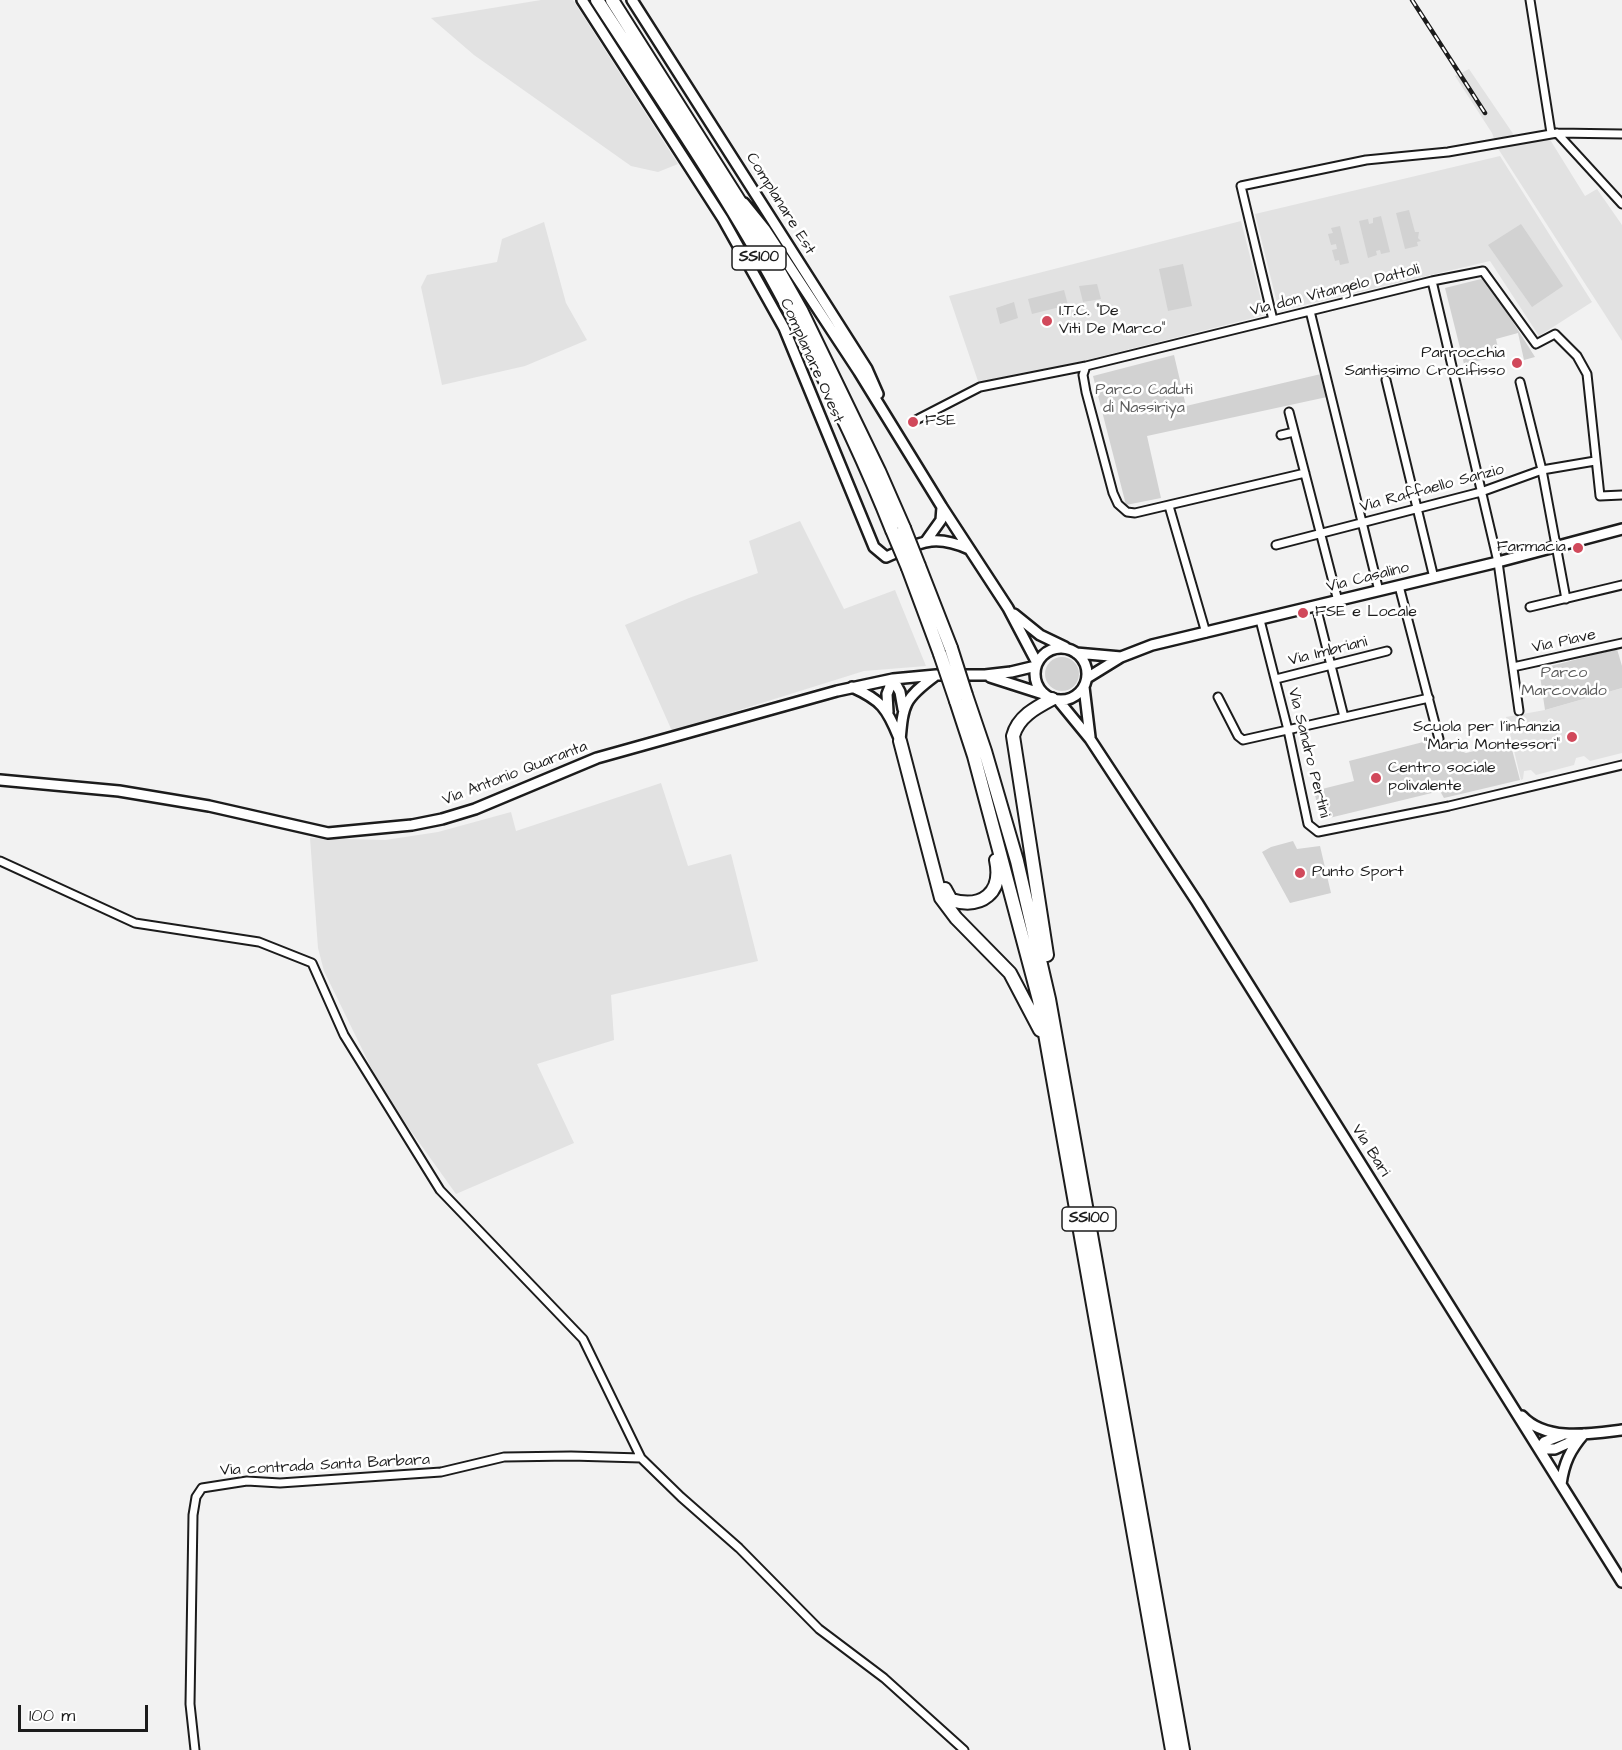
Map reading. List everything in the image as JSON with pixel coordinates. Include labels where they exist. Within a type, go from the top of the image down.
[{"type":"highway","name":"SS100","points":[[597,0],[732,211],[794,320],[875,488],[898,529]]},
{"type":"highway","name":"SS100","points":[[612,0],[732,189],[802,312],[879,471],[898,529],[961,698],[988,762],[1034,929],[1072,1125],[1183,1750]]},
{"type":"highway","name":"SS100","points":[[933,868],[951,900],[964,904],[981,901],[992,892],[999,872],[961,698]]},
{"type":"highway","name":"SS100","points":[[1052,698],[1033,710],[1016,726],[1013,746],[1062,1042],[1072,1125]]},
{"type":"highway","name":"SS100","points":[[900,741],[941,898],[956,918],[1010,973],[1029,1005],[1048,1047]]},
{"type":"highway","name":"SS100","points":[[981,785],[1024,938],[1048,1047],[1172,1750]]},
{"type":"main road","name":"Complanare Ovest","points":[[582,0],[723,219],[784,328],[874,547],[886,557],[926,541]]},
{"type":"main road","name":"Complanare Est","points":[[632,0],[867,369],[894,428]]},
{"type":"main road","points":[[732,189],[765,229],[894,428],[1008,608],[1037,665]]},
{"type":"main road","points":[[926,541],[940,520],[942,507]]},
{"type":"main road","name":"Via Casalino","points":[[1085,682],[1121,657],[1152,645],[1434,578],[1622,529]]},
{"type":"main road","points":[[926,541],[940,539],[969,549]]},
{"type":"main road","points":[[1008,608],[1040,635],[1073,651],[1083,660],[1087,668],[1085,682],[1090,739]]},
{"type":"main road","points":[[1052,698],[1038,686],[1035,674],[1037,665],[1050,651],[1060,648],[1073,651]]},
{"type":"main road","name":"Via Casalino","points":[[1073,651],[1121,657]]},
{"type":"main road","points":[[985,675],[1011,672],[1037,665]]},
{"type":"main road","points":[[903,709],[922,685],[936,675]]},
{"type":"main road","name":"Via Antonio Quaranta","points":[[0,780],[119,791],[208,806],[328,833],[412,825],[442,819],[475,808],[597,758],[852,687],[893,679],[936,675],[985,675]]},
{"type":"main road","points":[[985,675],[1052,698],[1067,699],[1077,695],[1085,682]]},
{"type":"main road","points":[[893,679],[900,692],[903,709],[900,741]]},
{"type":"main road","points":[[888,712],[887,694],[893,679]]},
{"type":"main road","points":[[852,687],[880,702],[888,712],[900,741]]},
{"type":"main road","name":"Via Bari","points":[[1052,698],[1090,739],[1197,902],[1622,1582]]},
{"type":"main road","points":[[1511,1405],[1535,1427],[1556,1433],[1584,1434],[1622,1430]]},
{"type":"main road","points":[[1539,1449],[1544,1442],[1570,1433]]},
{"type":"main road","points":[[1539,1449],[1555,1449],[1584,1434]]},
{"type":"main road","points":[[1561,1484],[1570,1451],[1584,1434]]},
{"type":"street","points":[[1530,0],[1554,133],[1622,204]]},
{"type":"street","points":[[1273,320],[1241,186],[1366,160],[1448,152],[1554,133],[1622,134]]},
{"type":"street","name":"Via don Vitangelo Dattoli","points":[[1086,366],[1432,281],[1483,271],[1536,344],[1555,334],[1577,356],[1587,374],[1595,462]]},
{"type":"street","points":[[1432,281],[1498,562],[1518,711]]},
{"type":"street","points":[[1310,311],[1379,591]]},
{"type":"street","points":[[916,420],[980,387],[1086,366],[1083,375],[1086,392],[1113,493],[1118,504],[1127,512],[1135,513],[1169,506],[1305,473]]},
{"type":"street","points":[[1386,380],[1434,578]]},
{"type":"street","points":[[1520,382],[1542,470],[1566,599]]},
{"type":"street","points":[[1289,412],[1338,601]]},
{"type":"street","points":[[1281,435],[1294,432]]},
{"type":"street","points":[[1595,462],[1600,496],[1622,495]]},
{"type":"street","name":"Via Raffaello Sanzio","points":[[1276,545],[1481,492],[1542,470],[1595,462]]},
{"type":"street","points":[[1169,506],[1206,633]]},
{"type":"street","points":[[1530,608],[1622,585]]},
{"type":"street","points":[[1399,586],[1439,739]]},
{"type":"street","points":[[1316,606],[1344,717]]},
{"type":"street","name":"Via Sandro Pertini","points":[[1260,620],[1276,679],[1308,824],[1318,832],[1449,806],[1622,765]]},
{"type":"street","name":"Via Piave","points":[[1513,667],[1622,645]]},
{"type":"street","name":"Via Imbriani","points":[[1276,679],[1388,651]]},
{"type":"street","points":[[1218,697],[1238,736],[1243,740],[1429,698]]},
{"type":"street","points":[[0,861],[135,923],[259,942],[312,963],[344,1035],[440,1190],[583,1339],[641,1458],[739,1548],[819,1629],[884,1678],[964,1750]]},
{"type":"street","name":"Via contrada Santa Barbara","points":[[195,1750],[190,1704],[193,1515],[196,1497],[202,1488],[247,1481],[280,1483],[441,1472],[504,1458],[571,1456],[641,1458]]},
{"type":"shaded area","points":[[541,0],[573,0],[678,164],[658,172],[631,166],[474,55],[431,18]]},
{"type":"shaded area","points":[[1469,69],[1518,141],[1549,138],[1585,196],[1597,189],[1622,225],[1622,341],[1497,147],[1492,133],[1455,76]]},
{"type":"shaded area","points":[[1500,156],[1592,302],[1539,336],[1490,261],[1279,311],[1255,214]]},
{"type":"shaded area","points":[[1241,221],[1265,315],[980,387],[949,296]]},
{"type":"shaded area","points":[[544,222],[566,303],[587,340],[525,366],[442,385],[421,287],[427,275],[497,262],[502,239]]},
{"type":"shaded area","points":[[800,521],[844,609],[895,590],[926,666],[864,671],[672,731],[625,625],[689,598],[758,573],[749,541]]},
{"type":"shaded area","points":[[1622,688],[1622,753],[1590,761],[1584,756],[1576,758],[1574,765],[1536,775],[1531,770],[1524,771],[1521,780],[1506,717],[1545,710]]},
{"type":"shaded area","points":[[661,783],[688,866],[731,854],[758,961],[611,995],[614,1040],[537,1064],[574,1143],[456,1194],[383,1092],[324,971],[318,948],[310,838],[385,840],[438,832],[511,812],[516,831]]},
{"type":"green space","points":[[1409,210],[1415,232],[1419,232],[1418,238],[1421,241],[1417,242],[1418,246],[1405,249],[1396,213]]},
{"type":"green space","points":[[1381,216],[1390,252],[1381,254],[1380,250],[1376,251],[1377,255],[1368,258],[1359,221],[1368,219],[1369,224],[1373,223],[1373,218]]},
{"type":"green space","points":[[1521,224],[1563,286],[1532,307],[1488,245]]},
{"type":"green space","points":[[1340,226],[1349,263],[1340,265],[1339,260],[1335,261],[1332,250],[1337,249],[1336,244],[1331,245],[1328,234],[1333,233],[1331,228]]},
{"type":"green space","points":[[1183,264],[1192,306],[1168,311],[1159,269]]},
{"type":"green space","points":[[1485,278],[1535,357],[1524,360],[1518,333],[1496,339],[1500,356],[1464,364],[1445,288]]},
{"type":"green space","points":[[1097,284],[1101,299],[1083,302],[1079,286]]},
{"type":"green space","points":[[1064,290],[1068,305],[1032,314],[1028,299]]},
{"type":"green space","points":[[1014,302],[1018,318],[1000,324],[996,308]]},
{"type":"green space","name":"Parco Caduti di Nassiriya","points":[[1174,355],[1186,406],[1321,374],[1327,397],[1147,436],[1161,498],[1126,505],[1093,376]]},
{"type":"green space","name":"Parco Marcovaldo","points":[[1617,649],[1622,666],[1622,688],[1545,710],[1539,669]]},
{"type":"green space","points":[[1062,657],[1074,662],[1079,674],[1074,686],[1062,691],[1050,686],[1045,674],[1050,662]]},
{"type":"green space","points":[[1431,740],[1466,753],[1510,742],[1520,780],[1444,798],[1440,791],[1321,820],[1314,791],[1354,781],[1349,761]]},
{"type":"green space","name":"Punto Sport","points":[[1293,841],[1297,849],[1320,846],[1331,893],[1290,903],[1262,852]]},
{"type":"railway","points":[[1412,0],[1485,113]]},
{"type":"place","name":"I.T.C. \"De Viti De Marco\"","points":[[1047,321]]},
{"type":"place","name":"Parrocchia Santissimo Crocifisso","points":[[1517,363]]},
{"type":"place","name":"FSE","points":[[913,422]]},
{"type":"place","name":"Farmacia","points":[[1578,548]]},
{"type":"place","name":"FSE e Locale","points":[[1303,613]]},
{"type":"place","name":"Scuola per l'infanzia \"Maria Montessori\"","points":[[1572,737]]},
{"type":"place","name":"Centro sociale polivalente","points":[[1376,778]]},
{"type":"place","name":"Punto Sport","points":[[1300,873]]}]
